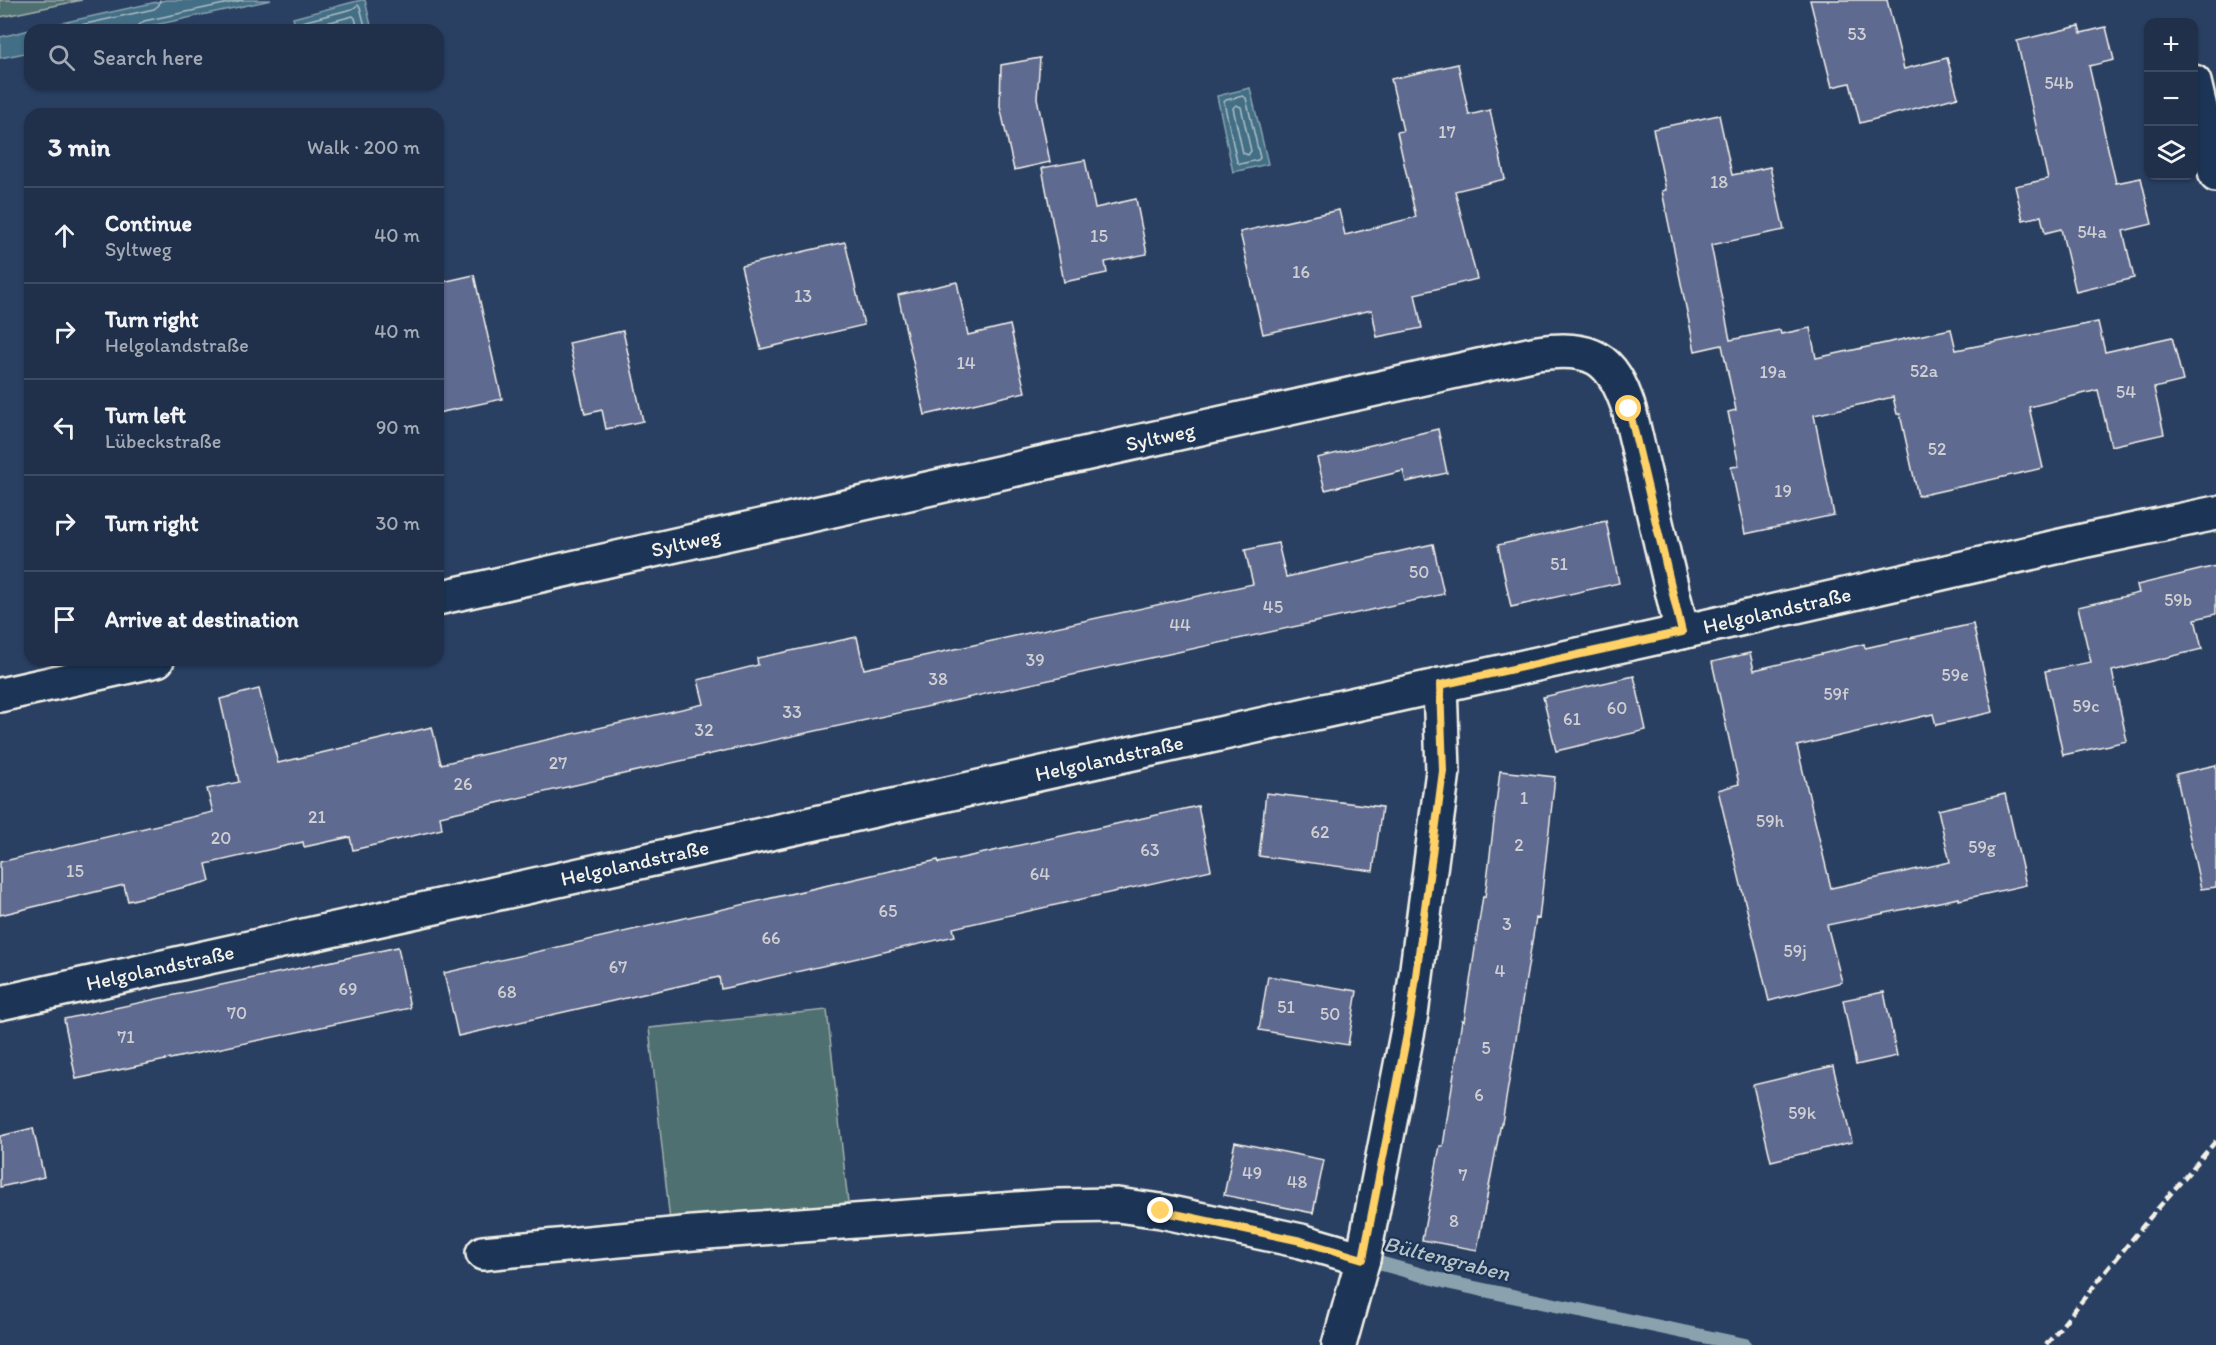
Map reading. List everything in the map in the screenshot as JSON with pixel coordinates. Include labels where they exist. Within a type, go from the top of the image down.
[{"type":"street","points":[[2198,102],[2216,175]]},
{"type":"street","name":"Syltweg","points":[[444,597],[1526,356],[1562,350],[1584,352],[1597,358],[1612,372],[1623,390],[1682,632]]},
{"type":"street","name":"Helgolandstraße","points":[[0,1003],[2216,513]]},
{"type":"street","points":[[0,695],[130,666]]},
{"type":"street","points":[[1339,1345],[1363,1259],[1411,1014],[1443,771],[1440,685]]},
{"type":"street","points":[[483,1253],[693,1233],[1057,1206],[1117,1204],[1161,1211],[1301,1241],[1363,1259]]},
{"type":"green space","points":[[0,0],[82,0],[0,17]]},
{"type":"green space","points":[[827,1010],[848,1203],[670,1221],[649,1028]]},
{"type":"water","points":[[166,0],[271,0],[160,24],[57,24]]},
{"type":"water","points":[[365,0],[371,24],[294,24],[293,18]]},
{"type":"water","points":[[24,31],[24,53],[0,58],[0,37]]},
{"type":"water","points":[[1250,88],[1268,164],[1233,172],[1217,96]]},
{"type":"building","points":[[1810,0],[1887,0],[1904,69],[1947,58],[1958,97],[1860,123],[1850,83],[1832,87]]},
{"type":"building","points":[[2079,26],[2081,33],[2106,27],[2114,60],[2089,66],[2116,183],[2141,178],[2152,224],[2123,231],[2134,278],[2076,292],[2061,229],[2045,233],[2041,216],[2023,220],[2015,186],[2048,179],[2017,41]]},
{"type":"building","points":[[1040,58],[1037,98],[1050,162],[1014,170],[1000,106],[1001,65]]},
{"type":"building","points":[[1458,64],[1469,115],[1490,110],[1505,179],[1455,191],[1477,279],[1415,294],[1422,328],[1377,337],[1372,310],[1263,334],[1240,232],[1339,210],[1345,235],[1416,217],[1397,132],[1403,131],[1391,79]]},
{"type":"building","points":[[1719,115],[1732,175],[1770,167],[1784,230],[1711,245],[1730,340],[1780,330],[1781,334],[1810,328],[1816,358],[1951,329],[1956,350],[2098,322],[2105,352],[2172,337],[2183,381],[2154,388],[2164,434],[2111,446],[2098,390],[2029,407],[2043,468],[1918,496],[1900,414],[1897,414],[1893,397],[1814,415],[1834,515],[1745,534],[1731,467],[1739,466],[1728,412],[1736,410],[1722,345],[1695,351],[1662,191],[1666,190],[1653,129]]},
{"type":"building","points":[[1085,160],[1095,208],[1136,199],[1147,254],[1105,262],[1107,273],[1064,282],[1042,168]]},
{"type":"building","points":[[845,242],[864,325],[761,349],[741,266]]},
{"type":"building","points":[[474,275],[502,399],[444,412],[444,282]]},
{"type":"building","points":[[957,282],[968,335],[1010,325],[1025,392],[925,415],[898,295]]},
{"type":"building","points":[[623,331],[643,421],[606,429],[602,410],[585,414],[569,343]]},
{"type":"building","points":[[1438,429],[1447,473],[1406,482],[1403,471],[1325,490],[1317,458]]},
{"type":"building","points":[[1606,521],[1619,583],[1511,607],[1498,545]]},
{"type":"building","points":[[1278,543],[1286,577],[1433,544],[1444,594],[733,749],[440,816],[442,829],[353,850],[350,837],[304,847],[303,842],[206,864],[210,881],[128,901],[124,885],[0,915],[0,862],[213,812],[207,789],[239,782],[220,699],[259,689],[278,763],[432,727],[441,764],[704,704],[698,680],[758,665],[757,658],[857,637],[864,669],[1253,584],[1245,550]]},
{"type":"building","points":[[2216,566],[2216,614],[2195,619],[2202,649],[2112,671],[2127,741],[2063,755],[2045,671],[2091,662],[2078,607],[2139,593],[2137,585]]},
{"type":"building","points":[[1973,624],[1993,712],[1936,725],[1933,714],[1797,746],[1831,888],[1950,862],[1938,810],[2005,794],[2026,885],[1827,925],[1842,982],[1769,1001],[1718,790],[1739,784],[1712,662],[1750,653],[1754,670],[1864,644],[1865,648]]},
{"type":"building","points":[[1634,676],[1646,730],[1556,751],[1543,697]]},
{"type":"building","points":[[2216,765],[2216,887],[2201,889],[2176,774]]},
{"type":"building","points":[[1500,771],[1555,777],[1539,919],[1536,918],[1502,1123],[1477,1250],[1422,1240],[1440,1146],[1443,1146],[1483,896],[1485,897]]},
{"type":"building","points":[[1266,793],[1382,807],[1373,871],[1259,856]]},
{"type":"building","points":[[1198,806],[1211,870],[953,928],[955,936],[721,989],[719,977],[458,1036],[444,973],[938,860],[939,863]]},
{"type":"building","points":[[398,947],[410,1008],[76,1079],[64,1019]]},
{"type":"building","points":[[1268,976],[1357,991],[1348,1045],[1259,1030]]},
{"type":"building","points":[[1884,992],[1897,1056],[1856,1065],[1843,1000]]},
{"type":"building","points":[[1833,1066],[1852,1142],[1771,1161],[1753,1085]]},
{"type":"building","points":[[33,1128],[44,1177],[0,1187],[0,1136]]},
{"type":"building","points":[[1235,1142],[1324,1160],[1313,1213],[1224,1195]]},
{"type":"waterway","name":"Bültengraben","points":[[1361,1258],[1451,1283],[1745,1345]]},
{"type":"railway","points":[[2046,1345],[2216,1141]]},
{"type":"route","points":[[1161,1211],[1301,1241],[1363,1259],[1411,1014],[1443,771],[1440,685],[1682,632],[1629,409]]}]
